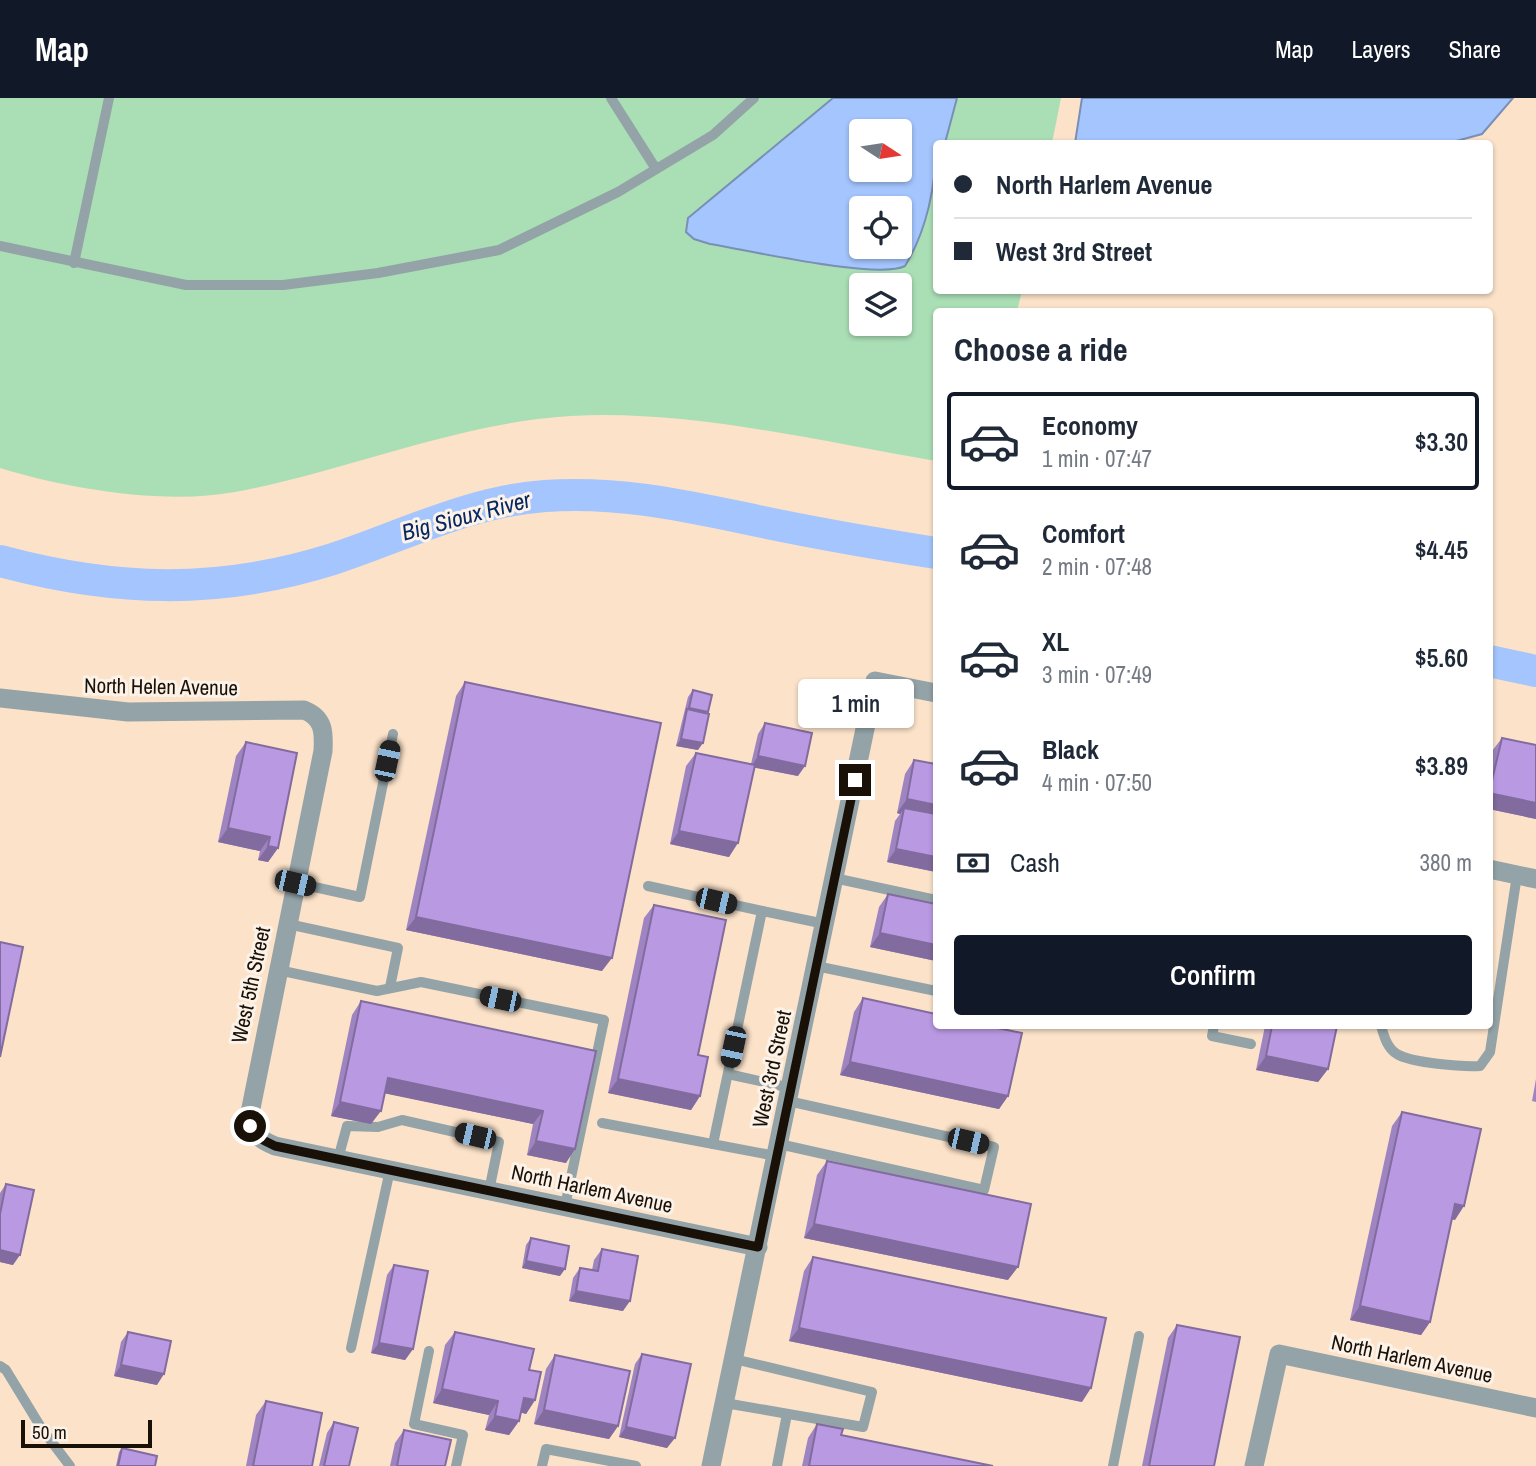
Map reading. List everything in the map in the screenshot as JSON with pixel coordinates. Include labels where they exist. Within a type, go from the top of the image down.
[{"type":"street","name":"West 3rd Street","points":[[712,1466],[875,681],[933,693]]},
{"type":"street","name":"North Helen Avenue","points":[[0,698],[141,712],[304,710],[320,719]]},
{"type":"street","name":"West 5th Street","points":[[255,1136],[250,1126],[250,1113],[323,751],[323,727],[320,719]]},
{"type":"street","points":[[1493,870],[1526,877]]},
{"type":"street","name":"North Harlem Avenue","points":[[255,1136],[275,1146],[758,1247]]},
{"type":"street","name":"North Harlem Avenue","points":[[1254,1466],[1279,1354],[1536,1408]]},
{"type":"lane","points":[[74,263],[109,98]]},
{"type":"lane","points":[[611,98],[656,169]]},
{"type":"lane","points":[[0,246],[186,285],[283,285],[378,272],[499,250],[618,192],[713,135],[754,98]]},
{"type":"lane","points":[[295,883],[360,897],[393,734]]},
{"type":"lane","points":[[1382,1029],[1386,1042],[1398,1055],[1457,1067],[1480,1066],[1490,1052],[1526,877]]},
{"type":"lane","points":[[834,878],[933,899]]},
{"type":"lane","points":[[648,886],[825,924]]},
{"type":"lane","points":[[713,1144],[762,911]]},
{"type":"lane","points":[[287,924],[398,948],[390,987]]},
{"type":"lane","points":[[816,966],[933,990]]},
{"type":"lane","points":[[278,970],[377,991],[421,982],[604,1020],[565,1206]]},
{"type":"lane","points":[[1213,1029],[1212,1036],[1251,1044]]},
{"type":"lane","points":[[602,1122],[713,1144],[778,1150],[984,1190],[993,1147],[790,1094],[728,1074]]},
{"type":"lane","points":[[338,1159],[347,1126],[378,1127],[402,1120],[499,1142],[489,1191]]},
{"type":"lane","points":[[351,1349],[390,1170]]},
{"type":"lane","points":[[1113,1466],[1139,1336]]},
{"type":"lane","points":[[429,1351],[414,1424],[463,1435],[456,1466]]},
{"type":"lane","points":[[725,1403],[863,1427],[872,1392],[734,1359]]},
{"type":"lane","points":[[0,1366],[6,1370],[42,1429],[70,1466]]},
{"type":"lane","points":[[777,1466],[787,1414]]},
{"type":"lane","points":[[542,1466],[546,1449],[636,1466]]},
{"type":"green space","points":[[0,98],[1061,98],[1053,140],[933,140],[933,294],[1021,294],[1018,308],[933,308],[933,460],[738,426],[636,416],[587,415],[538,419],[462,433],[273,484],[207,496],[148,496],[56,482],[0,468]]},
{"type":"water","points":[[833,98],[957,98],[946,140],[933,140],[933,181],[929,207],[912,254],[912,196],[849,196],[849,259],[909,259],[905,266],[890,269],[841,267],[694,239],[686,232],[688,218]]},
{"type":"water","points":[[1082,98],[1513,98],[1482,134],[1460,140],[1075,140]]},
{"type":"building","points":[[465,682],[661,723],[612,958],[416,917]]},
{"type":"building","points":[[693,690],[712,695],[708,712],[689,708]]},
{"type":"building","points":[[687,709],[709,714],[703,743],[681,739]]},
{"type":"building","points":[[765,723],[812,733],[805,766],[758,756]]},
{"type":"building","points":[[1502,738],[1536,745],[1536,803],[1493,794],[1493,776]]},
{"type":"building","points":[[246,742],[297,753],[278,848],[268,846],[270,837],[228,828]]},
{"type":"building","points":[[696,753],[755,765],[738,843],[679,831]]},
{"type":"building","points":[[914,760],[933,763],[933,804],[907,799]]},
{"type":"building","points":[[904,808],[933,813],[933,856],[896,849]]},
{"type":"building","points":[[888,894],[933,903],[933,944],[880,933]]},
{"type":"building","points":[[654,905],[726,920],[698,1055],[708,1057],[700,1096],[618,1079]]},
{"type":"building","points":[[0,942],[23,947],[0,1057]]},
{"type":"building","points":[[863,998],[933,1013],[933,1029],[1003,1029],[1022,1033],[1008,1096],[850,1062]]},
{"type":"building","points":[[361,1001],[596,1051],[575,1149],[536,1141],[543,1111],[388,1078],[381,1111],[340,1102]]},
{"type":"building","points":[[1271,1029],[1336,1029],[1328,1069],[1266,1056]]},
{"type":"building","points":[[1402,1112],[1481,1129],[1464,1206],[1455,1204],[1430,1322],[1360,1306]]},
{"type":"building","points":[[827,1161],[1031,1204],[1018,1267],[814,1224]]},
{"type":"building","points":[[6,1184],[34,1190],[20,1255],[0,1250],[0,1214]]},
{"type":"building","points":[[531,1238],[569,1246],[565,1269],[526,1261]]},
{"type":"building","points":[[602,1249],[638,1256],[630,1301],[576,1291],[580,1268],[598,1271]]},
{"type":"building","points":[[813,1257],[1106,1318],[1091,1388],[799,1328]]},
{"type":"building","points":[[394,1265],[428,1271],[413,1349],[379,1343]]},
{"type":"building","points":[[1177,1325],[1240,1337],[1214,1466],[1149,1466]]},
{"type":"building","points":[[128,1332],[171,1341],[164,1374],[121,1365]]},
{"type":"building","points":[[455,1332],[534,1349],[529,1370],[541,1372],[535,1400],[524,1398],[519,1421],[495,1416],[498,1401],[442,1389]]},
{"type":"building","points":[[642,1354],[691,1364],[675,1438],[626,1427]]},
{"type":"building","points":[[555,1355],[630,1371],[618,1426],[544,1410]]},
{"type":"building","points":[[266,1401],[322,1413],[312,1466],[253,1466]]},
{"type":"building","points":[[334,1422],[358,1428],[349,1466],[324,1466]]},
{"type":"building","points":[[817,1424],[843,1429],[841,1435],[993,1466],[809,1466]]},
{"type":"building","points":[[404,1430],[451,1440],[445,1466],[397,1466]]},
{"type":"building","points":[[122,1448],[157,1456],[155,1466],[118,1466]]},
{"type":"waterway","name":"Big Sioux River","points":[[0,561],[85,579],[167,585],[208,584],[291,571],[490,505],[517,499],[571,495],[621,497],[670,504],[933,552]]},
{"type":"waterway","name":"Big Sioux River","points":[[1493,662],[1536,671]]},
{"type":"route","points":[[250,1126],[255,1136],[275,1146],[758,1247],[855,780]]}]
